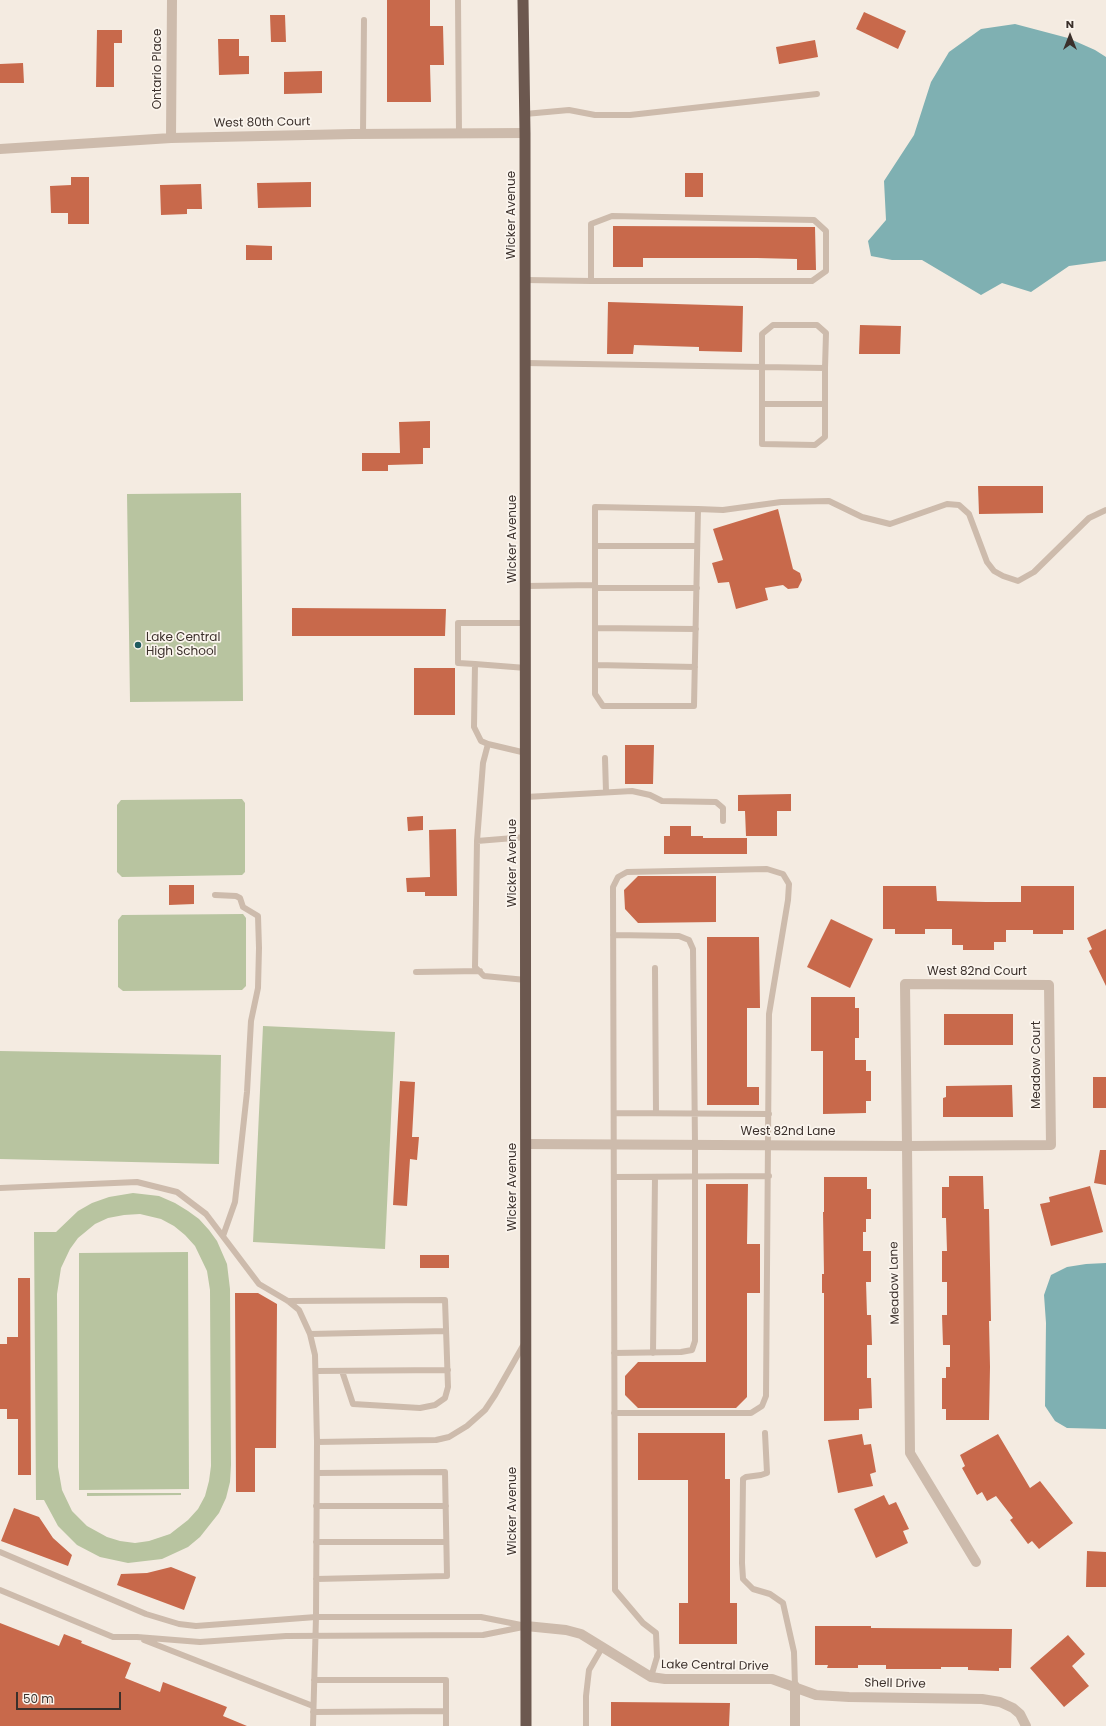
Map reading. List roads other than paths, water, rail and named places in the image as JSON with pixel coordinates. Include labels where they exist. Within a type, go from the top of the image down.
[{"type":"highway","name":"Wicker Avenue","points":[[523,0],[525,114],[526,586],[526,1726]]},
{"type":"street","name":"Ontario Place","points":[[171,138],[172,0]]},
{"type":"street","name":"West 80th Court","points":[[0,149],[171,138],[363,134],[525,133]]},
{"type":"street","name":"West 82nd Court","points":[[905,984],[1049,985]]},
{"type":"street","name":"Meadow Lane","points":[[905,984],[910,1453],[976,1562]]},
{"type":"street","name":"Meadow Court","points":[[1049,985],[1051,1145]]},
{"type":"street","name":"West 82nd Lane","points":[[526,1144],[907,1146],[1051,1145]]},
{"type":"street","name":"Lake Central Drive","points":[[526,1626],[566,1630],[581,1634],[603,1646],[651,1677],[665,1680],[772,1680],[795,1686]]},
{"type":"street","points":[[795,1686],[795,1726]]},
{"type":"street","name":"Shell Drive","points":[[795,1686],[816,1695],[849,1697],[982,1698],[1000,1702],[1013,1708],[1020,1714],[1026,1726]]},
{"type":"lane","points":[[458,0],[459,133]]},
{"type":"lane","points":[[363,134],[364,20]]},
{"type":"lane","points":[[525,114],[569,110],[595,115],[630,115],[817,94]]},
{"type":"lane","points":[[525,280],[591,281],[812,281],[826,271],[826,231],[814,220],[612,216],[591,224],[591,281]]},
{"type":"lane","points":[[773,325],[817,325],[826,333],[825,437],[815,445],[762,444],[762,367],[762,334],[773,325]]},
{"type":"lane","points":[[525,363],[825,368]]},
{"type":"lane","points":[[762,404],[825,404]]},
{"type":"lane","points":[[698,509],[694,706],[603,706],[595,694],[595,507],[698,509],[724,510],[781,502],[829,501],[862,517],[890,524],[947,504],[959,505],[969,514],[987,562],[1003,576],[1018,581],[1034,572],[1089,518],[1106,510]]},
{"type":"lane","points":[[595,546],[698,546]]},
{"type":"lane","points":[[526,586],[697,588]]},
{"type":"lane","points":[[526,623],[458,623],[458,663],[526,668]]},
{"type":"lane","points":[[595,628],[696,629]]},
{"type":"lane","points":[[475,664],[474,727],[481,741],[526,753]]},
{"type":"lane","points":[[595,665],[695,667]]},
{"type":"lane","points":[[488,744],[483,763],[477,841],[475,967],[484,976],[526,980]]},
{"type":"lane","points":[[605,758],[606,792]]},
{"type":"lane","points":[[526,797],[632,791],[650,795],[662,801],[716,802],[723,808],[723,821]]},
{"type":"lane","points":[[477,841],[526,837]]},
{"type":"lane","points":[[614,1413],[751,1414],[762,1406],[766,1396],[769,1176],[769,1014],[788,900],[789,884],[783,874],[767,869],[627,872],[618,877],[613,887],[614,1413],[615,1590],[644,1624],[656,1632],[657,1657],[651,1677]]},
{"type":"lane","points":[[215,895],[236,896],[240,898],[243,907],[258,916],[259,948],[258,988],[251,1021],[247,1092],[235,1202],[223,1236]]},
{"type":"lane","points":[[613,935],[679,936],[689,940],[693,949],[695,1144],[695,1341],[692,1350],[681,1352],[614,1353]]},
{"type":"lane","points":[[655,968],[656,1113]]},
{"type":"lane","points":[[416,972],[480,971]]},
{"type":"lane","points":[[614,1113],[769,1114]]},
{"type":"lane","points":[[614,1177],[769,1176]]},
{"type":"lane","points":[[653,1353],[655,1177]]},
{"type":"lane","points":[[0,1188],[137,1182],[177,1192],[206,1214],[259,1284],[288,1301],[299,1310],[310,1334],[315,1355],[316,1371],[316,1635],[313,1726]]},
{"type":"lane","points":[[288,1301],[445,1300],[448,1387],[445,1398],[435,1405],[420,1408],[353,1404],[342,1371]]},
{"type":"lane","points":[[310,1334],[446,1331]]},
{"type":"lane","points":[[317,1442],[436,1440],[449,1437],[467,1426],[485,1410],[496,1395],[526,1341]]},
{"type":"lane","points":[[316,1371],[448,1370]]},
{"type":"lane","points":[[765,1433],[767,1473],[746,1477],[743,1479],[743,1579],[753,1589],[770,1594],[782,1603],[794,1652],[795,1686]]},
{"type":"lane","points":[[316,1473],[446,1472],[447,1576],[316,1579]]},
{"type":"lane","points":[[316,1506],[446,1506]]},
{"type":"lane","points":[[316,1542],[446,1542]]},
{"type":"lane","points":[[0,1552],[146,1614],[179,1624],[196,1626],[316,1617],[481,1617],[526,1626]]},
{"type":"lane","points":[[0,1590],[113,1637],[137,1637],[200,1642],[316,1635],[483,1635],[526,1626]]},
{"type":"lane","points":[[137,1637],[313,1709],[446,1711]]},
{"type":"lane","points":[[586,1726],[586,1696],[590,1670],[603,1646]]},
{"type":"lane","points":[[314,1680],[446,1680],[446,1726]]},
{"type":"water","points":[[1015,24],[1068,38],[1095,50],[1106,57],[1106,261],[1069,266],[1031,292],[1002,283],[981,295],[922,260],[892,260],[871,256],[868,241],[886,220],[884,181],[914,135],[931,82],[949,52],[981,29]]},
{"type":"water","points":[[1106,1263],[1106,1429],[1067,1428],[1055,1421],[1045,1406],[1046,1323],[1044,1295],[1051,1275],[1067,1267]]},
{"type":"place","name":"Lake Central High School","points":[[138,645]]}]
